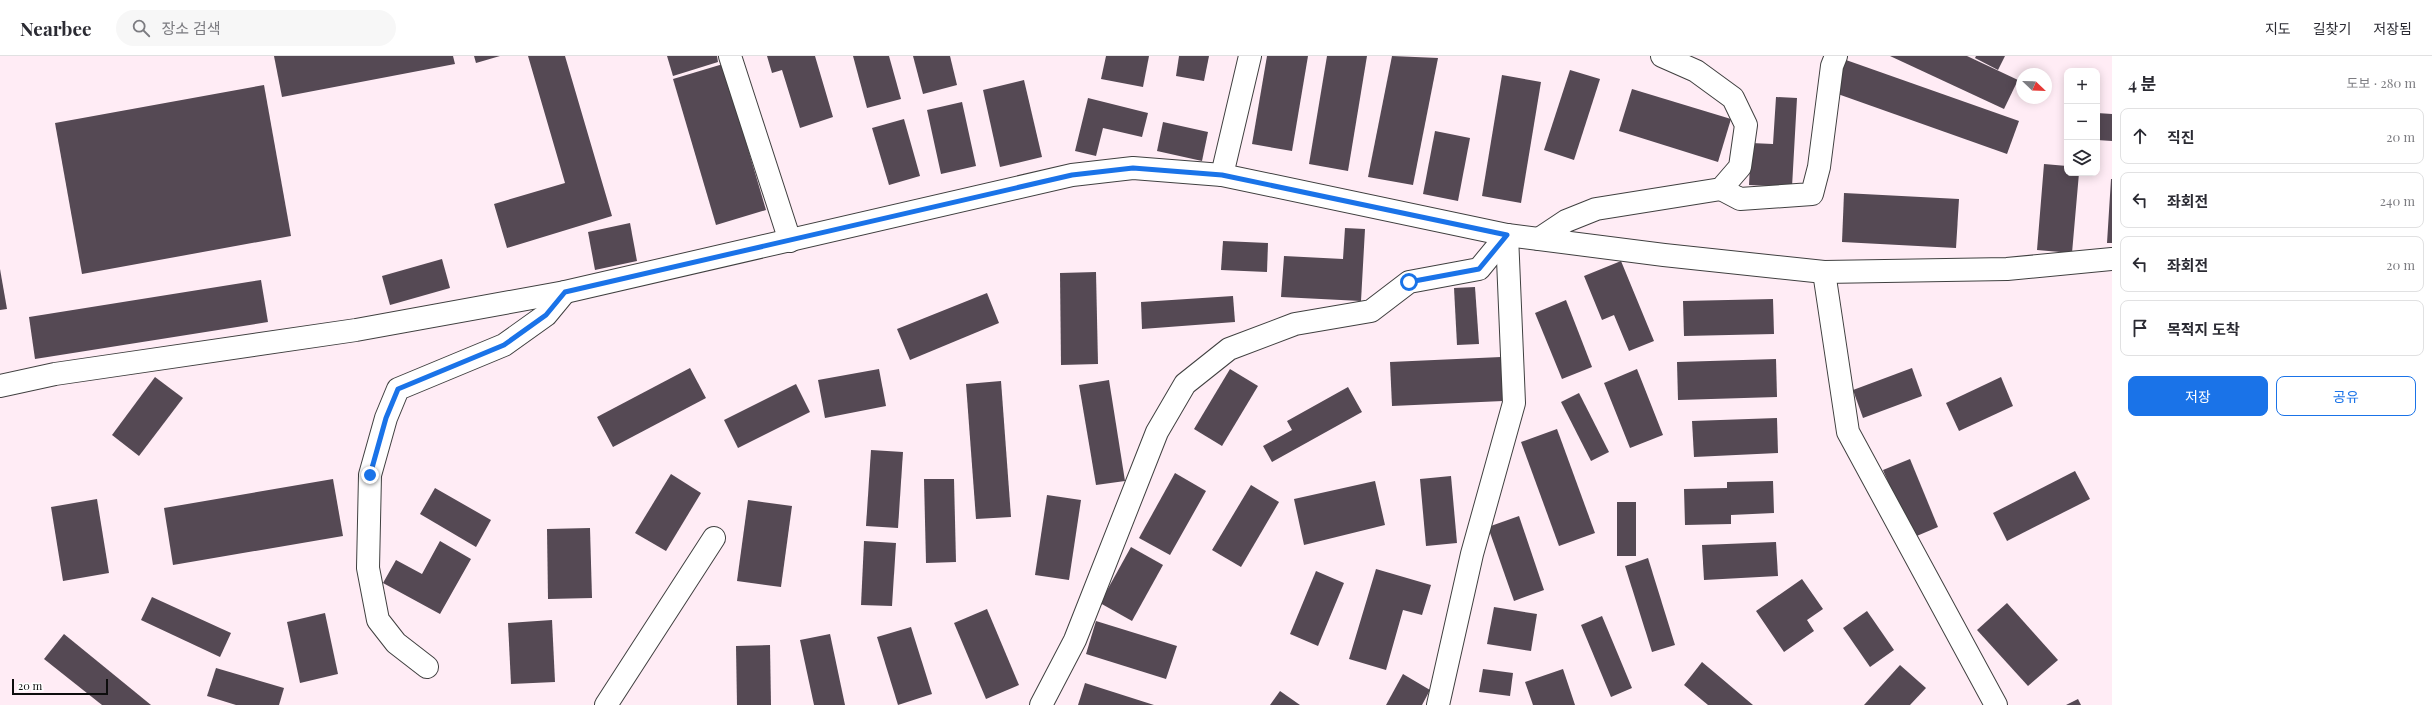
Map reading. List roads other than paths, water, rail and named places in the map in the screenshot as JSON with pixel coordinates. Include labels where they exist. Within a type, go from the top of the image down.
[{"type":"street","points":[[730,56],[790,241]]},
{"type":"street","points":[[1222,175],[1250,56]]},
{"type":"street","points":[[1662,56],[1696,71],[1733,98],[1746,125],[1740,167],[1721,189]]},
{"type":"street","points":[[1539,239],[1566,221],[1596,209],[1721,189],[1740,199],[1812,194],[1820,167],[1832,66],[1836,56]]},
{"type":"street","points":[[0,386],[55,374],[356,330],[565,292],[790,241],[888,216],[1072,175],[1133,168],[1222,175],[1507,235],[1664,256],[1824,272],[2007,269],[2112,259]]},
{"type":"street","points":[[1041,705],[1074,640],[1157,432],[1185,384],[1229,349],[1295,324],[1371,311],[1409,282],[1479,269],[1507,235]]},
{"type":"street","points":[[1438,705],[1472,554],[1514,403],[1507,235]]},
{"type":"street","points":[[1824,272],[1848,432],[1996,705]]},
{"type":"street","points":[[427,667],[396,643],[378,620],[368,568],[370,475],[386,418],[398,389],[504,345],[546,315],[565,292]]},
{"type":"street","points":[[606,705],[714,538]]}]
